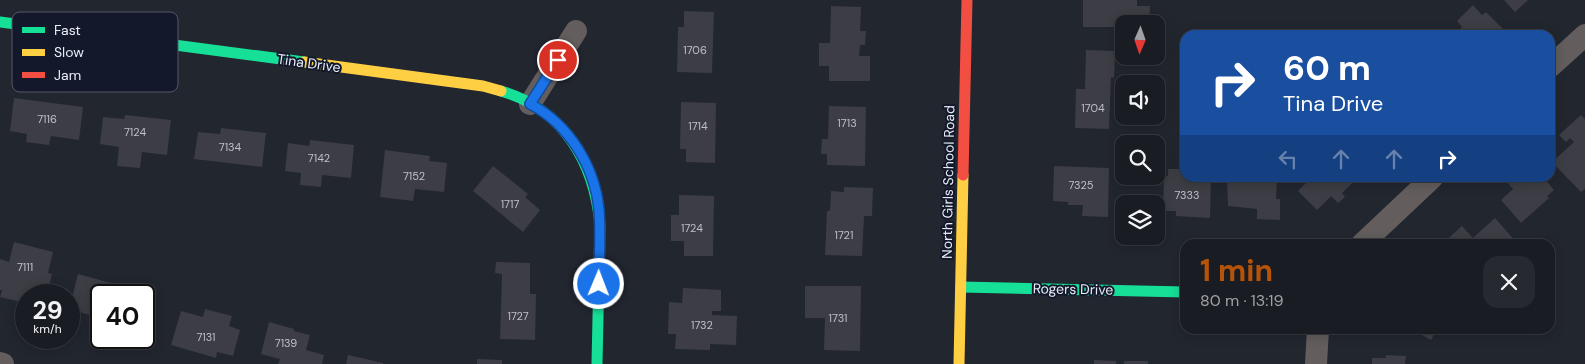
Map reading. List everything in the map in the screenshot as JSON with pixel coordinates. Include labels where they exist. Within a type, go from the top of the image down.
[{"type":"street","name":"North Girls School Road","points":[[959,364],[967,0]]},
{"type":"street","points":[[530,104],[576,31]]},
{"type":"street","points":[[1555,62],[1585,35]]},
{"type":"street","name":"Tina Drive","points":[[178,46],[483,86],[508,93],[549,116],[566,132],[579,150],[594,185],[600,217],[597,364]]},
{"type":"street","points":[[1367,239],[1428,182]]},
{"type":"street","name":"Rogers Drive","points":[[961,287],[1180,292]]},
{"type":"street","points":[[1316,364],[1318,334]]},
{"type":"building","points":[[1083,0],[1137,0],[1137,6],[1150,6],[1150,15],[1115,15],[1115,27],[1083,27]]},
{"type":"building","points":[[1504,0],[1528,0],[1515,12]]},
{"type":"building","points":[[1473,5],[1482,15],[1486,12],[1504,30],[1459,30],[1462,27],[1457,21]]},
{"type":"building","points":[[831,6],[861,7],[860,31],[866,31],[865,45],[860,45],[859,56],[870,56],[870,81],[829,81],[829,66],[819,66],[819,43],[830,43]]},
{"type":"building","points":[[684,11],[714,12],[712,73],[677,72],[678,27],[684,27]]},
{"type":"building","points":[[1086,50],[1115,51],[1114,78],[1111,77],[1109,129],[1075,128],[1076,89],[1085,89]]},
{"type":"building","points":[[14,98],[83,107],[79,140],[51,136],[49,145],[26,142],[27,134],[10,131]]},
{"type":"building","points":[[681,102],[716,103],[715,163],[686,162],[686,149],[680,149]]},
{"type":"building","points":[[829,106],[866,107],[865,166],[827,165],[827,154],[821,154],[822,139],[828,139]]},
{"type":"building","points":[[125,115],[171,120],[167,155],[142,152],[140,168],[117,166],[119,147],[100,144],[103,117],[124,119]]},
{"type":"building","points":[[1581,115],[1585,119],[1585,189],[1581,192],[1555,165],[1555,159],[1574,142],[1570,138],[1566,142],[1559,135]]},
{"type":"building","points":[[221,128],[266,133],[262,167],[194,159],[198,132],[220,134]]},
{"type":"building","points":[[310,140],[354,145],[351,178],[322,175],[321,187],[300,185],[301,173],[285,171],[288,143],[309,146]]},
{"type":"building","points":[[385,150],[430,156],[429,161],[447,163],[444,192],[415,189],[413,201],[380,197]]},
{"type":"building","points":[[493,166],[528,194],[525,197],[540,210],[523,232],[473,191]]},
{"type":"building","points":[[1054,166],[1109,168],[1108,217],[1082,216],[1083,205],[1068,205],[1068,202],[1053,201]]},
{"type":"building","points":[[1168,169],[1180,169],[1180,182],[1211,182],[1210,218],[1176,216],[1176,211],[1165,211],[1165,195],[1163,195],[1165,176],[1168,176]]},
{"type":"building","points":[[1227,182],[1277,182],[1276,199],[1280,199],[1280,220],[1257,219],[1257,209],[1228,206]]},
{"type":"building","points":[[1307,182],[1353,182],[1342,193],[1345,197],[1338,203],[1331,196],[1317,210],[1298,191]]},
{"type":"building","points":[[1507,182],[1547,182],[1554,190],[1547,196],[1549,198],[1521,223],[1501,200],[1513,189]]},
{"type":"building","points":[[844,187],[873,188],[872,216],[864,216],[862,256],[825,255],[827,211],[830,211],[831,191],[844,192]]},
{"type":"building","points":[[679,195],[714,196],[713,256],[684,256],[684,241],[671,241],[671,215],[679,215]]},
{"type":"building","points":[[1495,218],[1514,239],[1447,239],[1462,226],[1473,238]]},
{"type":"building","points":[[14,242],[53,252],[48,273],[52,274],[50,284],[15,284],[15,300],[0,297],[2,290],[0,290],[0,259],[9,262]]},
{"type":"building","points":[[496,262],[530,263],[530,294],[536,294],[535,340],[500,339],[502,274],[495,273]]},
{"type":"building","points":[[78,274],[115,284],[90,284],[90,315],[80,312],[80,284],[75,284]]},
{"type":"building","points":[[805,286],[861,286],[860,351],[824,350],[825,318],[805,318]]},
{"type":"building","points":[[683,288],[721,290],[721,311],[712,311],[712,315],[737,316],[736,345],[710,344],[710,350],[675,349],[676,334],[668,334],[669,302],[682,303]]},
{"type":"building","points":[[205,309],[232,316],[229,326],[240,330],[233,356],[217,352],[216,358],[171,345],[181,311],[203,317]]},
{"type":"building","points":[[269,322],[310,335],[306,350],[324,355],[322,364],[278,364],[280,359],[261,354]]},
{"type":"building","points":[[1420,334],[1434,334],[1431,340]]},
{"type":"building","points":[[348,355],[383,363],[383,364],[346,364]]},
{"type":"building","points":[[1386,355],[1406,356],[1405,364],[1372,364],[1372,358],[1386,358]]},
{"type":"building","points":[[477,359],[502,360],[502,364],[477,364]]},
{"type":"building","points":[[1094,360],[1116,361],[1116,364],[1094,364]]},
{"type":"building","points":[[1124,361],[1148,361],[1148,364],[1124,364]]},
{"type":"traffic: fast","points":[[0,22],[12,24]]},
{"type":"traffic: fast","points":[[178,45],[304,62]]},
{"type":"traffic: fast","points":[[501,91],[523,99],[542,111],[558,125],[572,141],[583,160],[591,180],[600,224],[597,364]]},
{"type":"traffic: fast","points":[[961,287],[1180,292]]},
{"type":"traffic: slow","points":[[304,62],[483,86],[501,91]]},
{"type":"traffic: slow","points":[[959,364],[963,175]]},
{"type":"traffic: jam","points":[[963,175],[967,0]]},
{"type":"route","points":[[558,60],[530,104],[549,116],[566,132],[583,157],[592,178],[598,200],[600,224],[599,284]]}]
